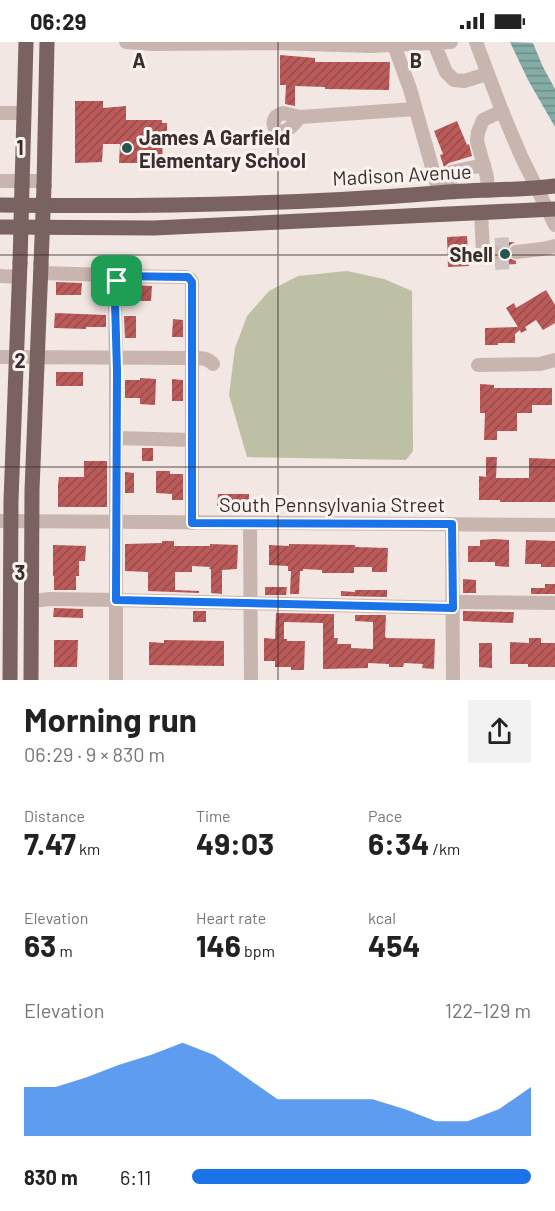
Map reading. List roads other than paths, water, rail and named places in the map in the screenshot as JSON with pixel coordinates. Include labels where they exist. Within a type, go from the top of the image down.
[{"type":"main road","points":[[10,680],[5,604],[7,438],[16,357],[26,42]]},
{"type":"main road","points":[[31,680],[32,521],[47,42]]},
{"type":"main road","name":"Madison Avenue","points":[[0,205],[206,206],[537,189],[555,186]]},
{"type":"main road","points":[[0,226],[165,227],[551,209]]},
{"type":"street","points":[[126,42],[394,45],[451,42]]},
{"type":"street","points":[[476,42],[502,111],[537,189],[551,209],[555,225]]},
{"type":"street","points":[[434,43],[446,72],[454,80],[464,81],[488,74]]},
{"type":"street","points":[[394,45],[445,192]]},
{"type":"street","points":[[300,117],[415,109]]},
{"type":"street","points":[[488,191],[487,177],[477,141],[478,132],[483,120],[502,111]]},
{"type":"street","points":[[0,112],[24,113]]},
{"type":"street","points":[[445,192],[451,172],[484,165]]},
{"type":"street","points":[[0,181],[44,183]]},
{"type":"street","points":[[481,212],[492,254]]},
{"type":"street","points":[[518,252],[555,246]]},
{"type":"street","points":[[41,269],[115,276],[186,277],[192,282],[192,523]]},
{"type":"street","points":[[0,276],[20,270]]},
{"type":"street","points":[[115,276],[117,281],[115,302],[116,680]]},
{"type":"street","points":[[0,357],[192,358],[209,360],[213,364]]},
{"type":"street","points":[[478,365],[540,364],[555,360]]},
{"type":"street","points":[[116,438],[192,440]]},
{"type":"street","name":"South Pennsylvania Street","points":[[5,521],[555,525]]},
{"type":"street","points":[[250,523],[251,680]]},
{"type":"street","points":[[452,524],[453,680]]},
{"type":"street","points":[[31,601],[50,598],[364,606],[555,603]]},
{"type":"water","points":[[510,42],[533,43],[555,89],[555,127],[528,80]]},
{"type":"tunnel","points":[[495,245],[515,244]]},
{"type":"tunnel","points":[[495,263],[516,262]]},
{"type":"place","name":"James A Garfield Elementary School","points":[[127,148]]},
{"type":"place","name":"Shell","points":[[505,254]]}]
